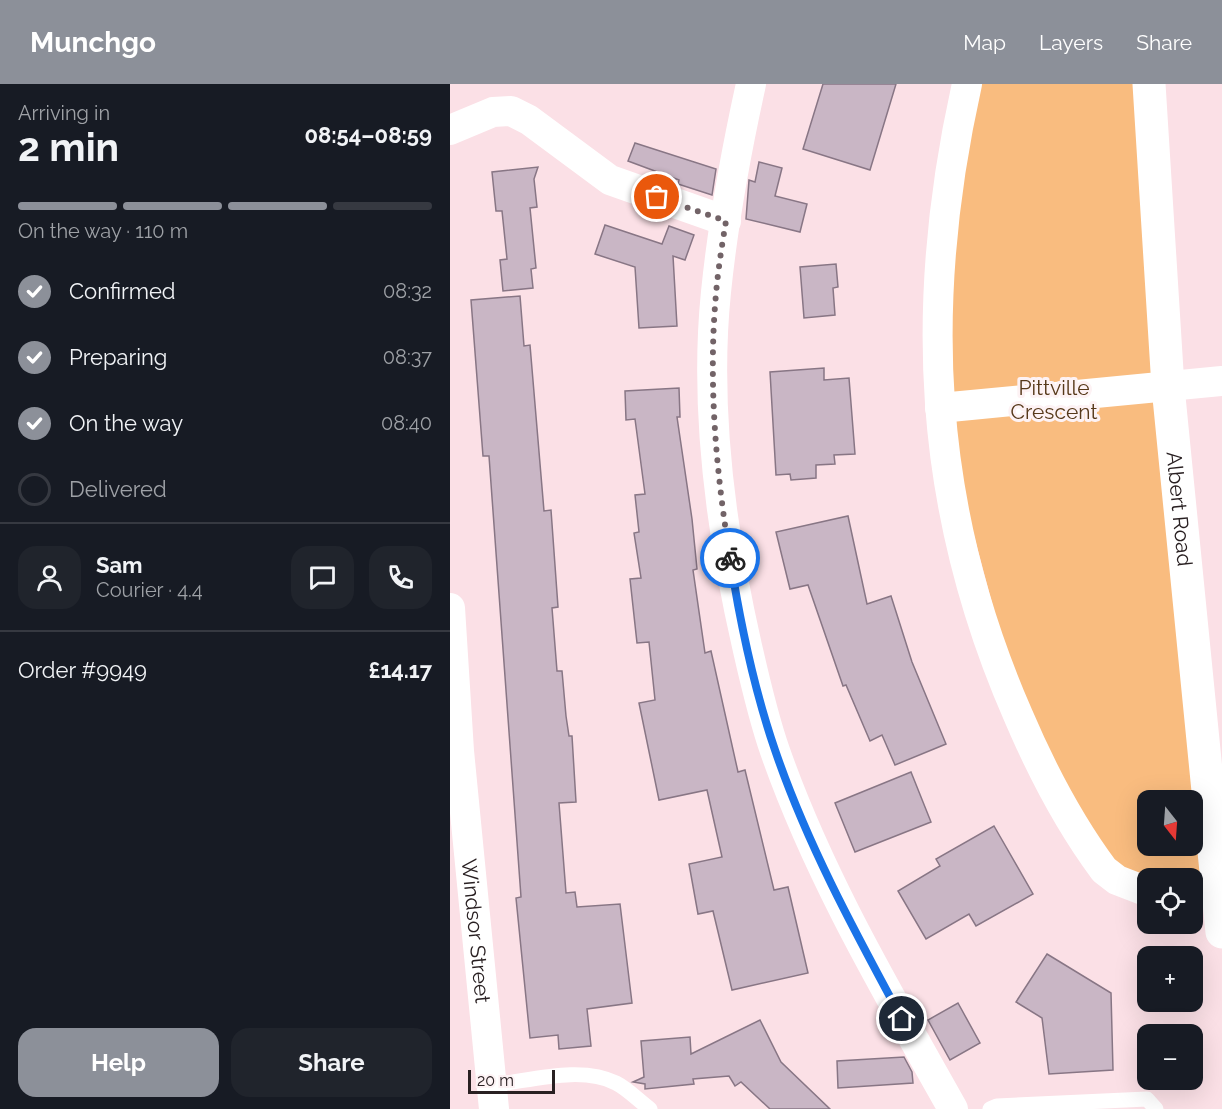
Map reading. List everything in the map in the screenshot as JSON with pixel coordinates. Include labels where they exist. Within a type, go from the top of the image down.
[{"type":"street","points":[[751,84],[726,221],[716,294],[713,376],[717,456],[736,596],[774,749],[799,813],[830,880],[953,1109]]},
{"type":"street","points":[[967,84],[945,200],[939,258],[937,358],[949,485],[961,543],[976,601],[1008,693],[1050,782],[1094,856],[1117,880],[1137,888]]},
{"type":"street","name":"Albert Road","points":[[1149,84],[1168,387],[1205,889],[1222,932]]},
{"type":"street","points":[[450,130],[493,112],[511,111],[530,120],[610,180],[726,221]]},
{"type":"street","points":[[940,408],[1222,381]]},
{"type":"street","name":"Windsor Street","points":[[450,608],[456,772],[493,1097]]},
{"type":"lane","points":[[493,1097],[574,1075],[598,1076],[617,1084],[650,1109]]},
{"type":"lane","points":[[990,1109],[997,1106],[1148,1099],[1156,1109]]},
{"type":"green space","name":"Pittville Crescent","points":[[967,84],[1149,84],[1217,887],[1203,883],[1203,868],[1137,868],[1137,886],[1132,888],[1028,738],[940,408]]},
{"type":"building","points":[[823,84],[896,84],[870,170],[803,149]]},
{"type":"building","points":[[635,143],[716,169],[712,195],[678,184],[679,180],[628,161]]},
{"type":"building","points":[[759,162],[782,168],[775,196],[807,204],[800,232],[746,219],[749,180],[755,182]]},
{"type":"building","points":[[538,167],[534,179],[537,207],[530,208],[536,268],[531,269],[533,288],[503,291],[500,260],[507,259],[502,211],[496,211],[492,172]]},
{"type":"building","points":[[605,225],[662,244],[669,226],[694,235],[685,260],[673,256],[677,326],[639,328],[635,267],[595,254]]},
{"type":"building","points":[[836,264],[838,287],[833,288],[835,315],[804,318],[800,267]]},
{"type":"building","points":[[520,296],[524,346],[530,345],[544,511],[551,510],[558,607],[552,608],[557,671],[562,671],[569,736],[572,736],[576,802],[559,803],[566,893],[575,892],[577,907],[620,904],[632,1003],[587,1009],[591,1046],[559,1049],[558,1035],[530,1038],[516,898],[521,897],[489,456],[483,456],[471,300]]},
{"type":"building","points":[[824,368],[824,380],[849,378],[855,454],[834,455],[835,464],[816,465],[816,478],[791,480],[790,474],[776,475],[770,372]]},
{"type":"building","points":[[679,388],[680,417],[677,417],[692,519],[697,569],[693,570],[705,653],[711,651],[738,772],[745,770],[774,890],[788,887],[808,973],[732,990],[713,911],[698,914],[689,864],[722,857],[707,790],[659,800],[639,703],[655,700],[649,642],[637,643],[630,579],[641,578],[634,533],[639,532],[635,495],[645,494],[635,419],[626,420],[625,391]]},
{"type":"building","points":[[848,516],[867,604],[891,596],[912,662],[946,744],[895,765],[882,735],[870,741],[846,685],[843,686],[808,585],[790,589],[776,532]]},
{"type":"building","points":[[911,772],[931,822],[855,852],[835,803]]},
{"type":"building","points":[[994,826],[1033,894],[976,926],[969,914],[926,939],[898,891],[940,866],[936,859]]},
{"type":"building","points":[[1047,954],[1111,993],[1113,1070],[1049,1074],[1042,1018],[1016,1002]]},
{"type":"building","points":[[958,1003],[980,1043],[950,1060],[928,1020]]},
{"type":"building","points":[[760,1020],[781,1062],[830,1109],[770,1109],[741,1082],[735,1086],[729,1076],[693,1079],[694,1084],[645,1089],[645,1084],[633,1082],[644,1077],[641,1041],[690,1037],[691,1054]]},
{"type":"building","points":[[904,1057],[912,1072],[913,1083],[838,1088],[837,1061]]},
{"type":"way so far","points":[[657,197],[726,221],[716,294],[713,376],[717,456],[730,558]]},
{"type":"route","points":[[730,558],[753,670],[774,749],[799,813],[830,880],[902,1019]]}]
